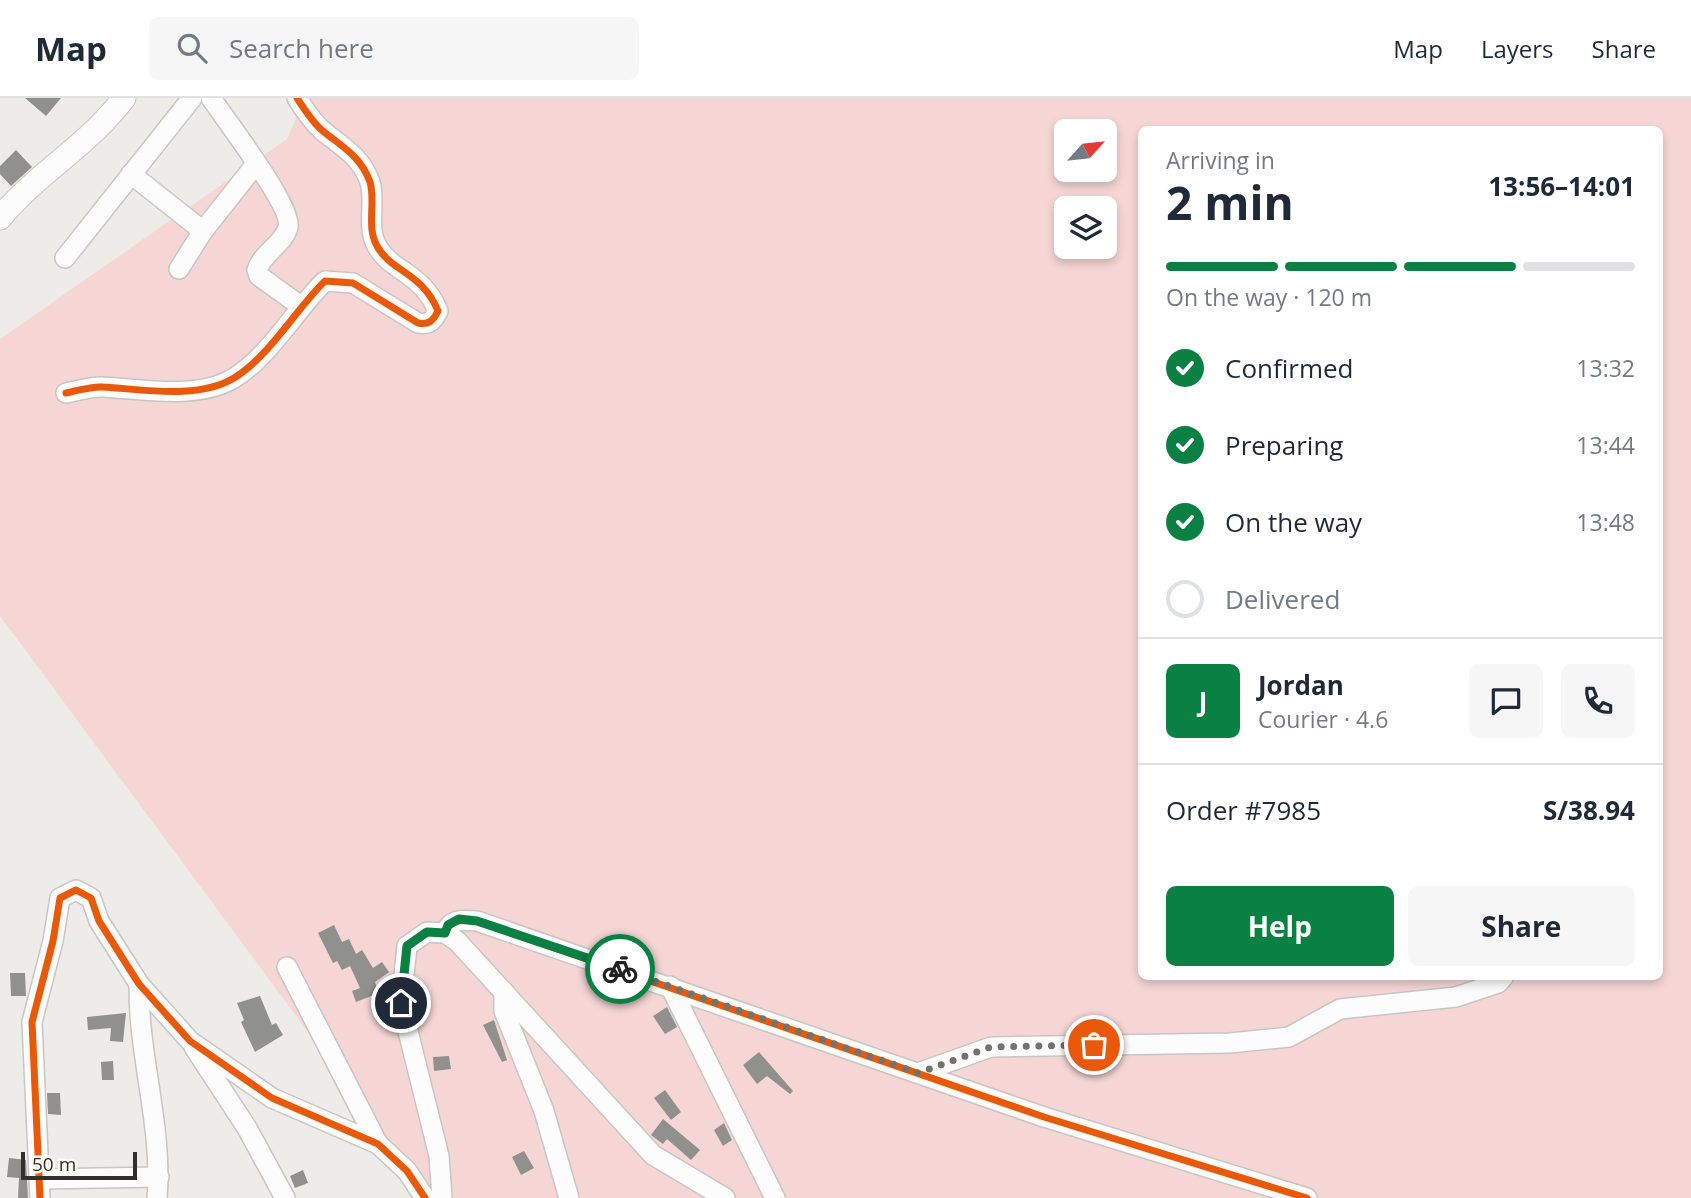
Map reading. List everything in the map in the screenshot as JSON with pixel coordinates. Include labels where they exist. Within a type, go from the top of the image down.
[{"type":"main road","points":[[0,218],[15,200],[86,142],[124,98]]},
{"type":"street","points":[[65,258],[192,98]]},
{"type":"street","points":[[211,98],[285,210],[289,222],[287,231],[257,270],[260,276],[302,307]]},
{"type":"street","points":[[66,393],[100,387],[151,393],[218,386],[236,377],[325,281],[337,279],[353,283],[418,323],[426,324],[434,320],[438,311],[431,294],[377,246],[372,232],[370,184],[359,161],[345,145],[322,130],[297,98]]},
{"type":"street","points":[[179,269],[203,231],[256,164]]},
{"type":"street","points":[[131,174],[203,231]]},
{"type":"street","points":[[159,1177],[40,1189],[32,1022],[60,898],[76,890],[91,898],[99,921],[139,984],[190,1041],[247,1128],[285,1198]]},
{"type":"street","points":[[445,933],[448,925],[459,919],[477,921],[1044,1117],[1307,1198]]},
{"type":"street","points":[[442,1198],[439,1156],[401,1003],[407,946],[427,932],[445,933],[457,942],[653,1155],[725,1198]]},
{"type":"street","points":[[287,967],[379,1144],[407,1171],[425,1198]]},
{"type":"street","points":[[918,1073],[991,1047],[1230,1043],[1289,1037],[1340,1009],[1456,997],[1501,980]]},
{"type":"street","points":[[139,984],[138,1010],[159,1177],[157,1198]]},
{"type":"street","points":[[670,986],[775,1198]]},
{"type":"street","points":[[504,992],[504,1011],[544,1111],[569,1198]]},
{"type":"street","points":[[190,1041],[272,1098],[379,1144]]},
{"type":"shaded area","points":[[305,98],[1691,98],[1691,1198],[431,1198],[0,616],[0,339],[287,139]]},
{"type":"building","points":[[25,98],[61,98],[46,116]]},
{"type":"building","points":[[16,150],[32,167],[11,186],[0,174],[0,166]]},
{"type":"building","points":[[334,925],[342,942],[349,939],[356,954],[362,950],[373,968],[382,962],[389,972],[375,982],[379,993],[356,1002],[352,991],[360,988],[350,966],[342,970],[337,961],[333,963],[318,933]]},
{"type":"building","points":[[10,973],[25,973],[26,996],[11,996]]},
{"type":"building","points":[[260,996],[272,1025],[276,1023],[283,1035],[255,1052],[241,1022],[244,1020],[237,1003]]},
{"type":"building","points":[[667,1007],[677,1027],[665,1034],[653,1016]]},
{"type":"building","points":[[126,1013],[123,1042],[110,1041],[111,1028],[88,1030],[87,1017]]},
{"type":"building","points":[[494,1020],[507,1060],[502,1062],[483,1025]]},
{"type":"building","points":[[759,1052],[793,1091],[790,1094],[767,1076],[757,1084],[743,1065]]},
{"type":"building","points":[[449,1056],[451,1069],[434,1071],[433,1057]]},
{"type":"building","points":[[113,1061],[114,1080],[102,1080],[101,1062]]},
{"type":"building","points":[[665,1090],[681,1112],[671,1120],[654,1098]]},
{"type":"building","points":[[47,1093],[60,1093],[61,1115],[48,1114]]},
{"type":"building","points":[[663,1119],[700,1150],[691,1160],[667,1139],[663,1144],[651,1135]]},
{"type":"building","points":[[724,1123],[732,1140],[723,1146],[714,1130]]},
{"type":"building","points":[[524,1151],[534,1168],[521,1175],[512,1157]]},
{"type":"building","points":[[9,1158],[26,1160],[28,1198],[18,1198],[19,1178],[7,1177]]},
{"type":"building","points":[[303,1170],[308,1183],[295,1188],[290,1176]]},
{"type":"cycle path","points":[[66,393],[98,387],[170,392],[220,385],[234,378],[259,358],[325,281],[353,283],[418,323],[428,323],[434,317],[438,311],[424,288],[390,262],[377,246],[372,231],[372,190],[362,166],[351,153],[316,124],[297,98]]},
{"type":"cycle path","points":[[40,1198],[32,1022],[53,941],[60,898],[76,890],[91,898],[99,921],[139,984],[190,1041],[272,1098],[378,1144],[407,1171],[425,1198]]},
{"type":"cycle path","points":[[445,933],[454,922],[477,921],[1044,1117],[1307,1198]]},
{"type":"way so far","points":[[620,969],[918,1073],[991,1047],[1094,1045]]},
{"type":"route","points":[[401,1003],[407,946],[427,932],[445,933],[448,925],[459,919],[477,921],[620,969]]}]
